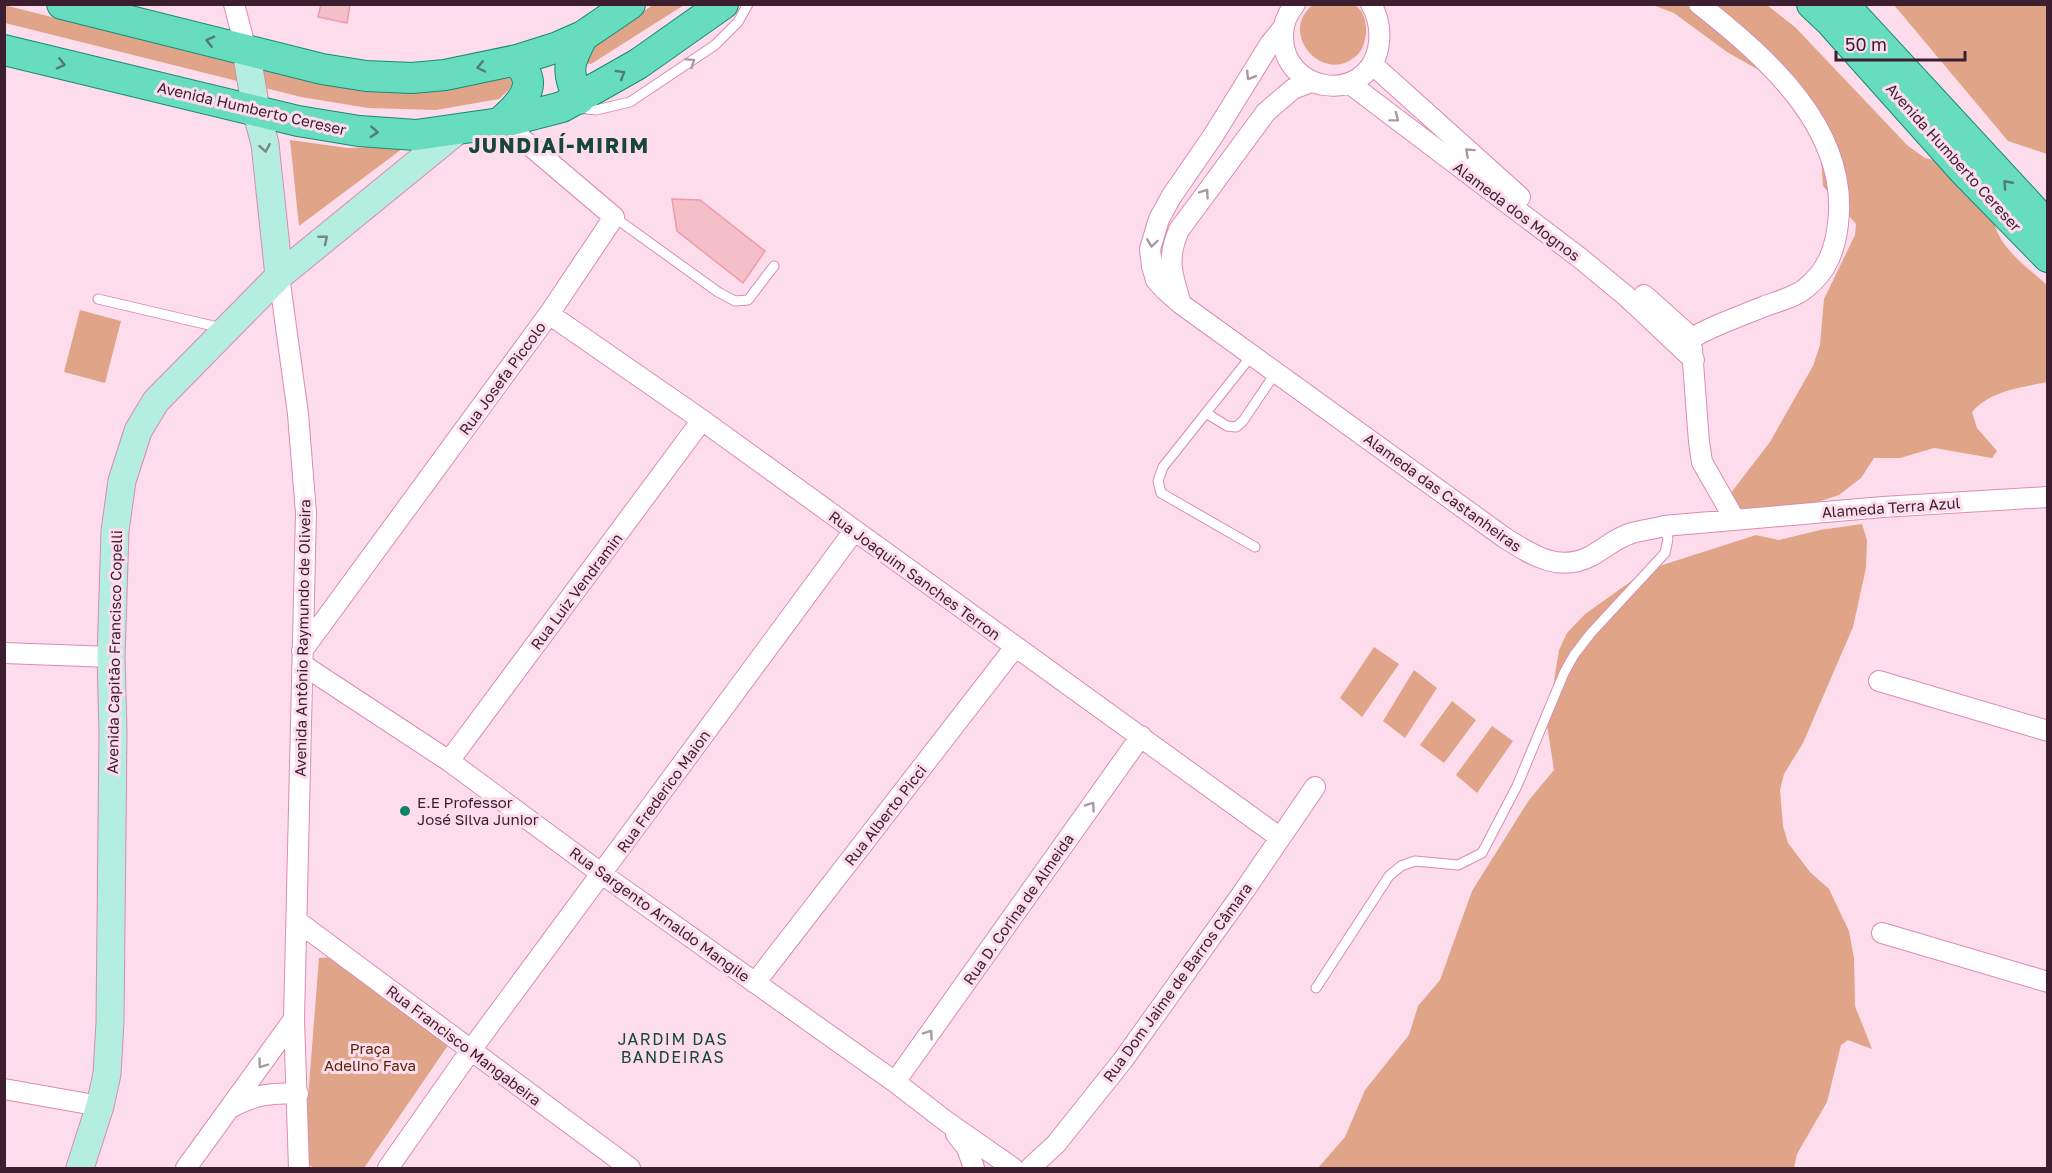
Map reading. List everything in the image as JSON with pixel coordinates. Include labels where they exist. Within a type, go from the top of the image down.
[{"type":"main road","points":[[62,4],[322,69],[366,76],[412,78],[445,75],[517,60],[558,47],[583,36],[630,4]]},
{"type":"main road","name":"Avenida Humberto Cereser","points":[[4,50],[298,121],[358,131],[417,135],[507,122],[570,103],[638,64],[723,4]]},
{"type":"main road","name":"Avenida Humberto Cereser","points":[[1812,4],[1830,21],[1964,171],[2048,257]]},
{"type":"main road","name":"Avenida Humberto Cereser","points":[[1843,4],[2048,226]]},
{"type":"main road","points":[[570,103],[571,59],[583,36]]},
{"type":"main road","name":"Avenida Antônio Raymundo de Oliveira","points":[[246,50],[256,110],[265,144],[279,276]]},
{"type":"main road","points":[[507,122],[527,89],[527,75],[517,60]]},
{"type":"main road","name":"Avenida Capitão Francisco Copelli","points":[[80,1168],[100,1106],[107,1074],[110,1022],[111,657],[115,531],[122,481],[138,431],[156,401],[279,276],[458,130]]},
{"type":"street","name":"Avenida Antônio Raymundo de Oliveira","points":[[234,4],[246,50]]},
{"type":"street","points":[[1699,4],[1742,38],[1788,85],[1808,110],[1833,166],[1838,191],[1839,215],[1836,236],[1830,258],[1821,274],[1805,289],[1685,341],[1694,360],[1702,462],[1735,520]]},
{"type":"street","name":"Alameda das Castanheiras","points":[[1293,5],[1283,28],[1270,44],[1159,219],[1150,249],[1156,280],[1164,290],[1504,538],[1538,558],[1560,564],[1573,563],[1589,558],[1630,533],[1664,526],[1735,520]]},
{"type":"street","points":[[1283,28],[1282,44],[1287,60],[1297,73],[1311,82],[1330,86],[1349,83],[1365,74],[1372,64],[1379,42],[1378,9]]},
{"type":"street","name":"Alameda dos Mognos","points":[[1372,64],[1506,186],[1588,248],[1685,341]]},
{"type":"street","points":[[1181,304],[1170,269],[1173,243],[1179,230],[1266,112],[1293,88],[1311,82]]},
{"type":"street","name":"Alameda dos Mognos","points":[[1349,83],[1580,258],[1685,341]]},
{"type":"street","points":[[507,122],[521,138],[614,217]]},
{"type":"street","name":"Rua Josefa Piccolo","points":[[303,658],[549,314],[614,217]]},
{"type":"street","name":"Avenida Antônio Raymundo de Oliveira","points":[[279,276],[298,414],[306,513],[294,1019],[299,1168]]},
{"type":"street","name":"Rua Joaquim Sanches Terron","points":[[549,314],[702,420],[1279,837]]},
{"type":"street","name":"Rua Luiz Vendramin","points":[[449,761],[702,420]]},
{"type":"street","name":"Alameda Terra Azul","points":[[1735,520],[1883,507],[2048,497]]},
{"type":"street","name":"Rua Frederico Maion","points":[[388,1168],[471,1050],[854,531]]},
{"type":"street","name":"Rua Alberto Picci","points":[[755,983],[1015,647]]},
{"type":"street","points":[[4,653],[111,657]]},
{"type":"street","name":"Rua Sargento Arnaldo Mangile","points":[[303,658],[1013,1168]]},
{"type":"street","points":[[1879,681],[2048,731]]},
{"type":"street","name":"Rua D. Corina de Almeida","points":[[895,1082],[1141,736]]},
{"type":"street","name":"Rua Dom Jaime de Barros Câmara","points":[[1030,1168],[1056,1144],[1123,1060],[1315,787]]},
{"type":"street","name":"Rua Francisco Mangabeira","points":[[297,921],[630,1168]]},
{"type":"street","points":[[1882,933],[2048,982]]},
{"type":"street","points":[[186,1168],[294,1019]]},
{"type":"street","points":[[4,1089],[100,1106]]},
{"type":"street","points":[[229,1108],[248,1098],[270,1093],[298,1094]]},
{"type":"street","points":[[947,1122],[967,1148],[974,1168]]},
{"type":"lane","points":[[570,103],[596,110],[630,102],[715,45],[738,22],[748,4]]},
{"type":"lane","points":[[614,217],[718,292],[735,301],[748,300],[774,266]]},
{"type":"lane","points":[[98,299],[228,329]]},
{"type":"lane","points":[[1252,355],[1163,467],[1158,481],[1161,493],[1255,547]]},
{"type":"lane","points":[[1206,413],[1227,426],[1236,427],[1243,421],[1276,372]]},
{"type":"lane","points":[[1316,988],[1389,876],[1401,866],[1415,861],[1458,865],[1482,853],[1517,786],[1564,673],[1574,655],[1591,633],[1665,553],[1668,539],[1664,526]]},
{"type":"green space","points":[[1314,4],[1351,4],[1362,12],[1366,34],[1359,53],[1346,62],[1333,65],[1320,61],[1310,53],[1302,42],[1300,29],[1303,16]]},
{"type":"green space","points":[[4,5],[250,67],[506,74],[514,85],[499,99],[436,110],[368,108],[301,97],[5,23]]},
{"type":"green space","points":[[653,5],[684,5],[591,64],[580,62],[582,52]]},
{"type":"green space","points":[[1653,5],[1767,5],[1795,27],[1908,146],[1925,158],[1933,160],[1994,221],[1997,231],[2008,248],[2047,285],[2047,382],[1997,394],[1972,412],[1977,428],[1997,451],[1992,458],[1934,448],[1900,458],[1874,458],[1861,478],[1839,495],[1781,514],[1737,509],[1730,494],[1770,442],[1813,366],[1820,345],[1824,299],[1855,235],[1856,224],[1823,186],[1819,128],[1780,82],[1727,52],[1674,13]]},
{"type":"green space","points":[[1894,5],[2047,5],[2047,154],[2008,141]]},
{"type":"green space","points":[[290,140],[348,148],[406,146],[299,226]]},
{"type":"green space","points":[[80,310],[121,321],[105,383],[64,372]]},
{"type":"green space","points":[[1862,524],[1867,540],[1866,568],[1853,627],[1803,743],[1784,774],[1780,790],[1783,826],[1788,843],[1810,872],[1829,889],[1849,931],[1854,958],[1855,1006],[1872,1049],[1848,1040],[1841,1045],[1827,1102],[1797,1154],[1794,1168],[1318,1168],[1345,1137],[1365,1090],[1409,1035],[1418,1006],[1440,980],[1472,891],[1529,800],[1554,770],[1547,725],[1559,650],[1567,633],[1585,614],[1647,570],[1756,535],[1779,540],[1820,530]]},
{"type":"green space","points":[[1374,647],[1399,664],[1362,717],[1340,698]]},
{"type":"green space","points":[[1414,670],[1437,688],[1405,738],[1383,721]]},
{"type":"green space","points":[[1452,701],[1476,720],[1444,763],[1420,745]]},
{"type":"green space","points":[[1492,726],[1513,741],[1477,793],[1456,775]]},
{"type":"green space","name":"Praça Adelino Fava","points":[[333,957],[451,1041],[364,1168],[313,1168],[308,1163],[307,1111],[319,958]]},
{"type":"building","points":[[321,4],[350,4],[347,23],[318,17]]},
{"type":"building","points":[[672,199],[700,200],[765,251],[743,283],[677,231]]},
{"type":"place","name":"E.E Professor José Silva Junior","points":[[405,811]]},
{"type":"district","name":"JUNDIAÍ-MIRIM","points":[[559,145]]},
{"type":"district","name":"JARDIM DAS BANDEIRAS","points":[[673,1048]]}]
